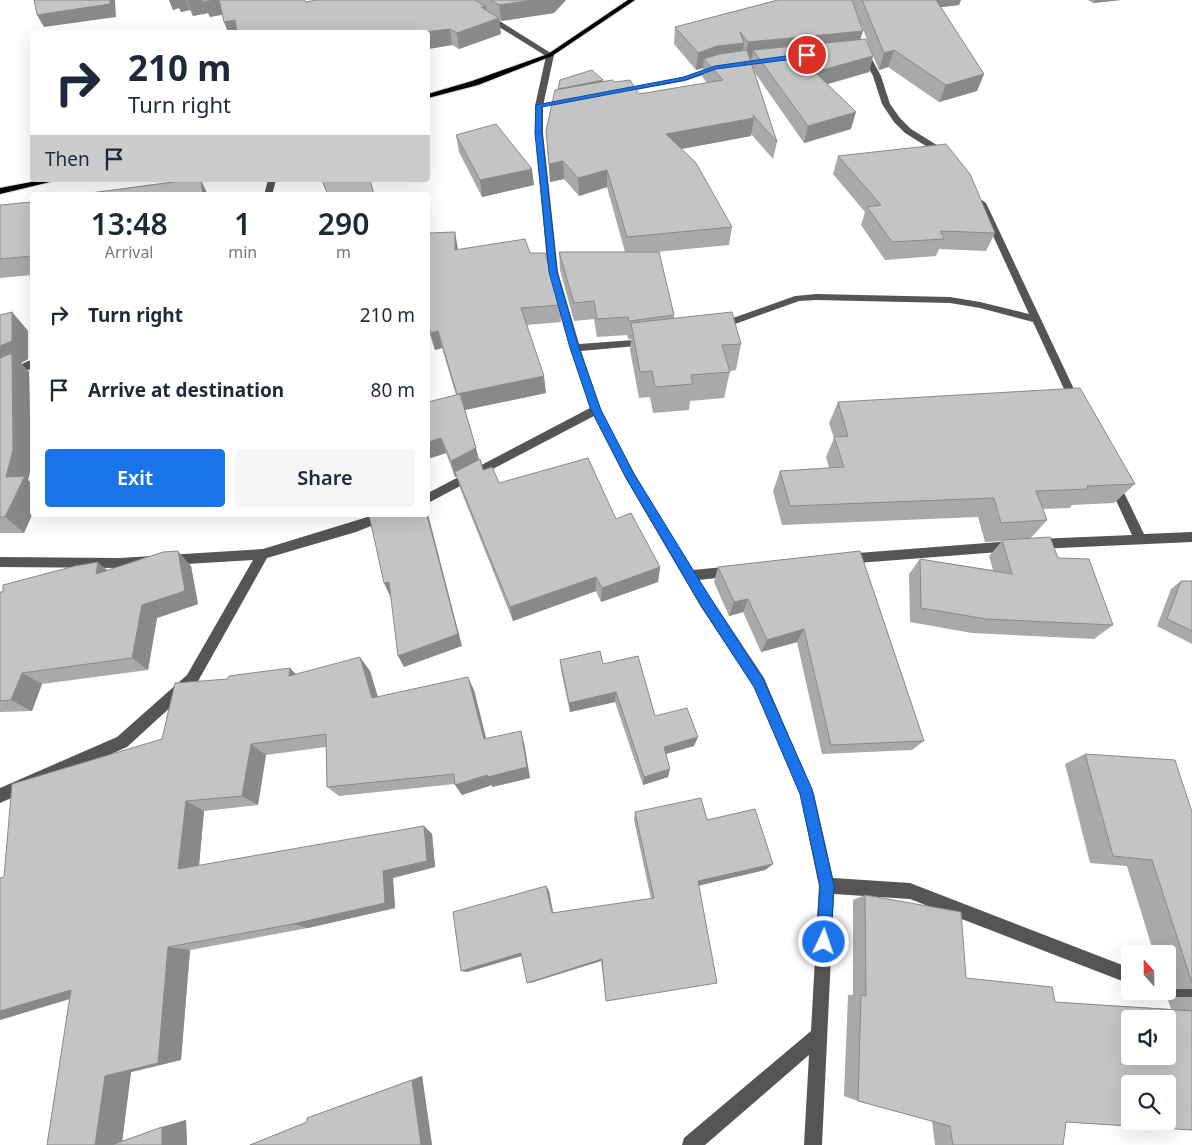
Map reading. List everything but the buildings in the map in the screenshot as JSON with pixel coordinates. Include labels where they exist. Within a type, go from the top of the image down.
[{"type":"main road","points":[[430,95],[475,84],[550,55],[632,0]]},
{"type":"main road","points":[[0,191],[44,182]]},
{"type":"street","points":[[458,0],[550,55],[539,133],[553,272],[575,348],[596,410],[630,476],[690,576],[759,683],[807,794],[827,886],[813,1145]]},
{"type":"street","points":[[859,48],[877,76],[886,104],[897,120],[908,131],[955,162]]},
{"type":"street","points":[[613,92],[685,78],[724,66]]},
{"type":"street","points":[[979,197],[1082,416]]},
{"type":"street","points":[[712,329],[798,298],[816,296],[950,300],[980,305],[1035,319]]},
{"type":"street","points":[[575,348],[658,341]]},
{"type":"street","points":[[0,379],[30,365]]},
{"type":"street","points":[[430,497],[596,410]]},
{"type":"street","points":[[1111,477],[1140,539]]},
{"type":"street","points":[[0,562],[120,563],[263,554],[356,527],[382,517]]},
{"type":"street","points":[[828,561],[984,547],[1192,537]]},
{"type":"street","points":[[0,796],[122,742],[192,679],[263,554]]},
{"type":"street","points":[[690,576],[749,569]]},
{"type":"street","points":[[827,886],[910,891],[1121,973]]},
{"type":"street","points":[[1176,990],[1192,994]]},
{"type":"street","points":[[691,1145],[818,1036]]},
{"type":"route","points":[[807,55],[715,68],[685,78],[539,106],[539,133],[553,272],[575,348],[596,410],[630,476],[706,603],[759,683],[807,794],[827,886],[824,942]]}]
